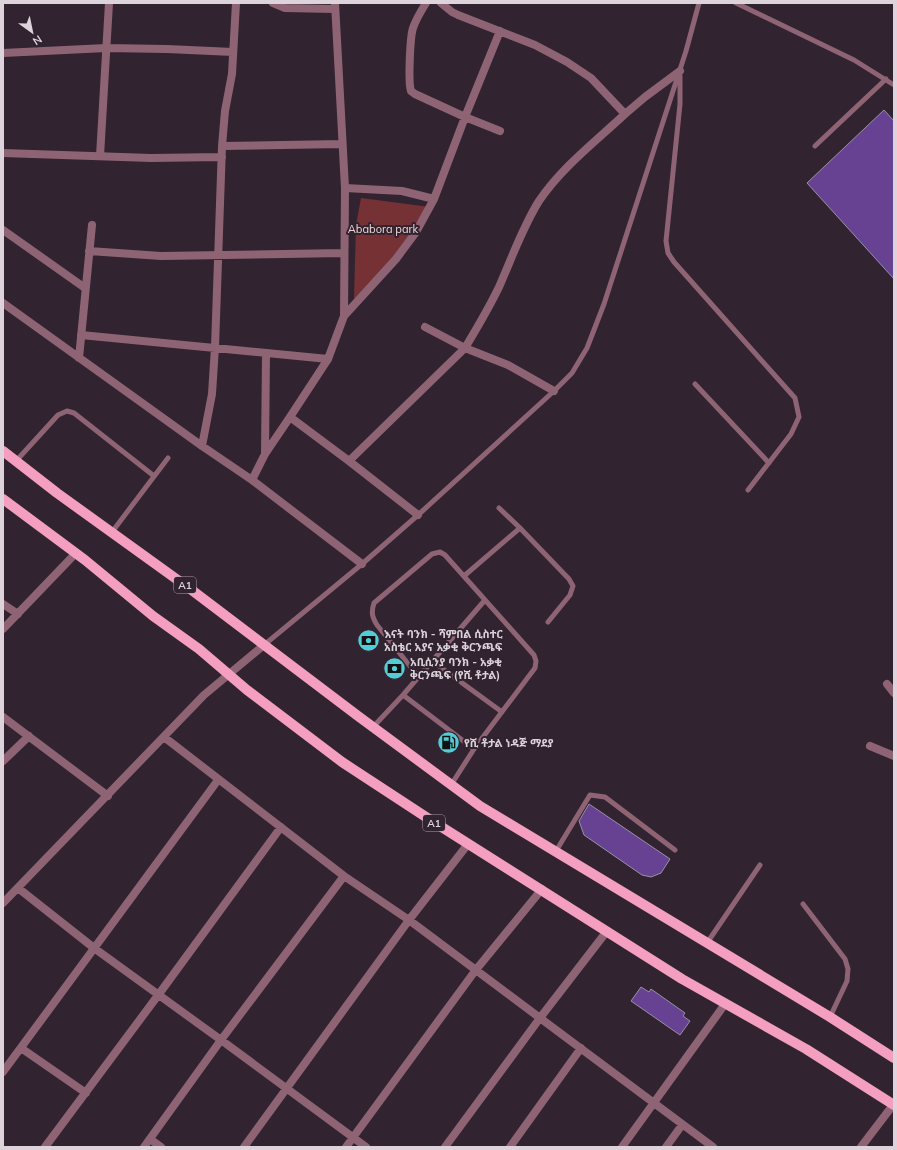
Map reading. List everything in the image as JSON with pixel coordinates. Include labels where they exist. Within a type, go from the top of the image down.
[{"type":"main road","name":"A1","points":[[3,450],[57,493],[193,591],[373,727]]},
{"type":"main road","name":"A1","points":[[3,499],[85,560],[152,616],[198,649],[342,762],[468,844],[682,979],[806,1049],[893,1105]]},
{"type":"main road","points":[[373,727],[480,806],[894,1057]]},
{"type":"street","points":[[100,156],[109,3]]},
{"type":"street","points":[[202,446],[212,394],[222,146],[225,111],[232,74],[236,3]]},
{"type":"street","points":[[252,480],[265,454],[328,359],[344,316],[345,188],[340,75],[335,6],[285,8],[273,3]]},
{"type":"street","points":[[426,3],[412,30],[409,86],[411,91],[464,117],[500,131]]},
{"type":"street","points":[[440,3],[458,15],[535,45],[578,68],[591,78],[625,114]]},
{"type":"street","points":[[344,316],[396,259],[416,232],[434,199],[464,117],[500,31]]},
{"type":"street","points":[[3,53],[106,48],[233,52]]},
{"type":"street","points":[[349,461],[465,348],[484,317],[499,288],[523,230],[539,201],[560,174],[625,114],[680,70]]},
{"type":"street","points":[[222,146],[342,144]]},
{"type":"street","points":[[3,153],[151,158],[222,157]]},
{"type":"street","points":[[345,188],[402,191],[434,199]]},
{"type":"street","points":[[78,358],[92,225]]},
{"type":"street","points":[[3,230],[86,288]]},
{"type":"street","points":[[89,251],[161,256],[344,253]]},
{"type":"street","points":[[3,303],[78,358],[252,480],[362,564]]},
{"type":"street","points":[[425,327],[465,348],[508,366],[554,391]]},
{"type":"street","points":[[81,335],[328,359]]},
{"type":"street","points":[[265,454],[266,353]]},
{"type":"street","points":[[290,417],[418,515]]},
{"type":"street","points":[[3,630],[75,554]]},
{"type":"street","points":[[3,604],[18,614]]},
{"type":"street","points":[[3,903],[204,695],[264,644]]},
{"type":"street","points":[[888,684],[894,693]]},
{"type":"street","points":[[3,717],[108,796]]},
{"type":"street","points":[[3,760],[29,736]]},
{"type":"street","points":[[164,737],[344,876],[409,920],[475,971],[713,1147]]},
{"type":"street","points":[[870,746],[894,756]]},
{"type":"street","points":[[3,1072],[218,780]]},
{"type":"street","points":[[45,1147],[281,827]]},
{"type":"street","points":[[244,1147],[409,920],[468,844]]},
{"type":"street","points":[[144,1147],[221,1040],[344,876]]},
{"type":"street","points":[[18,888],[94,948],[159,994],[366,1147]]},
{"type":"street","points":[[346,1147],[475,971],[542,890]]},
{"type":"street","points":[[445,1147],[540,1018],[607,931]]},
{"type":"street","points":[[622,1147],[725,1004]]},
{"type":"street","points":[[21,1048],[86,1093]]},
{"type":"street","points":[[510,1147],[581,1048]]},
{"type":"street","points":[[861,1147],[893,1105]]},
{"type":"street","points":[[666,1147],[682,1125]]},
{"type":"street","points":[[150,1139],[160,1147]]},
{"type":"lane","points":[[264,644],[362,564],[418,515],[572,373],[587,348],[628,235],[686,51],[699,3]]},
{"type":"lane","points":[[736,3],[854,60],[894,85]]},
{"type":"lane","points":[[680,70],[680,104],[666,242],[668,253],[679,268],[794,398],[799,417],[791,434],[748,490]]},
{"type":"lane","points":[[815,146],[886,79]]},
{"type":"lane","points":[[695,384],[769,463]]},
{"type":"lane","points":[[16,461],[58,415],[67,411],[74,413],[154,476]]},
{"type":"lane","points":[[112,532],[168,458]]},
{"type":"lane","points":[[499,508],[569,579],[573,586],[570,595],[548,622]]},
{"type":"lane","points":[[464,576],[520,528]]},
{"type":"lane","points":[[418,676],[377,625],[371,610],[374,603],[432,554],[440,552],[445,555],[534,655],[536,661],[535,668],[474,749],[451,785]]},
{"type":"lane","points":[[373,727],[403,695],[485,600]]},
{"type":"lane","points":[[432,661],[502,712]]},
{"type":"lane","points":[[403,695],[474,749]]},
{"type":"lane","points":[[556,851],[590,796],[605,797],[675,850]]},
{"type":"lane","points":[[707,943],[760,864]]},
{"type":"lane","points":[[803,904],[845,959],[848,969],[847,981],[830,1017]]},
{"type":"green space","name":"Ababora park","points":[[361,198],[430,207],[400,255],[354,299],[356,225]]},
{"type":"building","points":[[884,110],[894,121],[894,279],[807,183]]},
{"type":"building","points":[[589,804],[670,859],[661,873],[651,877],[642,875],[584,835],[579,821]]},
{"type":"building","points":[[641,987],[649,992],[651,989],[685,1013],[683,1016],[690,1021],[680,1035],[631,1001]]},
{"type":"place","name":"እናት ባንክ - ሻምበል ሲስተር አስቴር አያና አቃቂ ቅርንጫፍ","points":[[368,640]]},
{"type":"place","name":"አቢሲንያ ባንክ - አቃቂ ቅርንጫፍ (የሺ ቶታል)","points":[[395,668]]},
{"type":"place","name":"የሺ ቶታል ነዳጅ ማደያ","points":[[448,743]]}]
